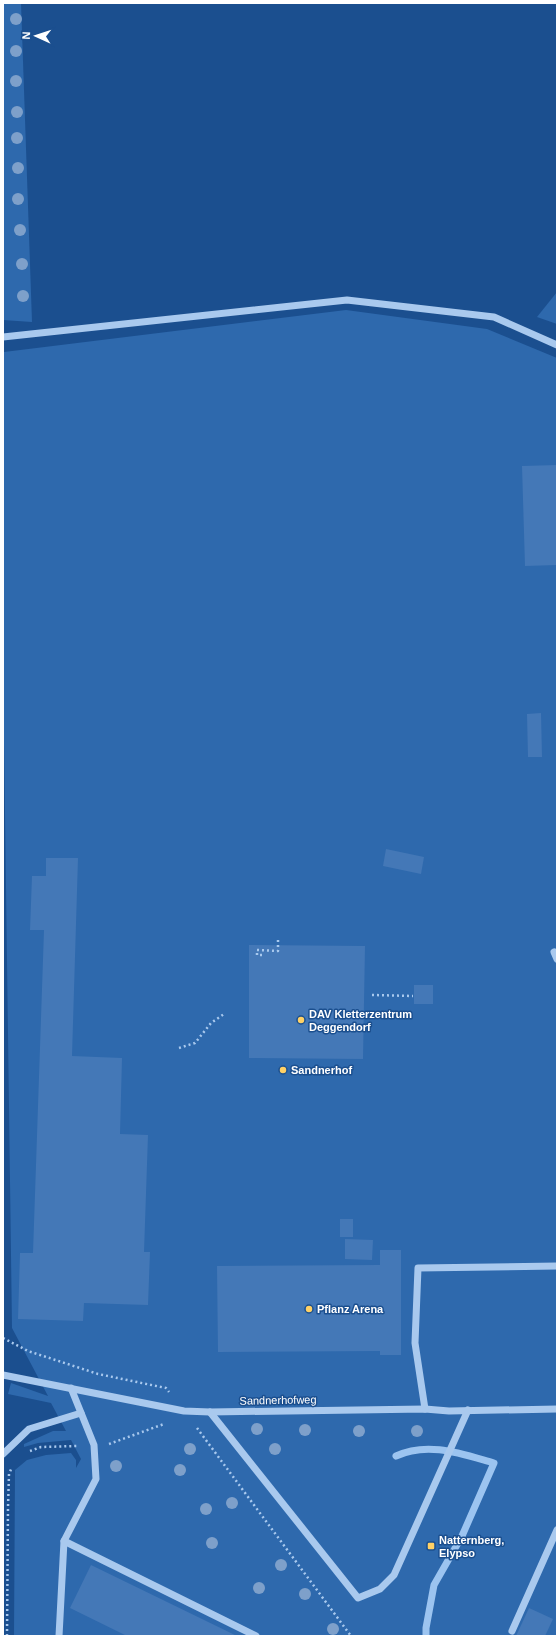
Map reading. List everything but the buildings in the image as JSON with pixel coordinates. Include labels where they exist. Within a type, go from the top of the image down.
[{"type":"street","points":[[3,337],[347,300],[494,317],[557,345]]},
{"type":"street","points":[[425,1409],[415,1343],[418,1268],[557,1266]]},
{"type":"street","name":"Sandnerhofweg","points":[[3,1375],[184,1411],[210,1412],[425,1409],[449,1411],[557,1409]]},
{"type":"street","points":[[59,1636],[64,1540],[96,1479],[94,1445],[71,1388]]},
{"type":"street","points":[[210,1412],[358,1598],[380,1589],[394,1575],[468,1410]]},
{"type":"street","points":[[3,1454],[29,1429],[81,1413]]},
{"type":"street","points":[[512,1631],[557,1530]]},
{"type":"street","points":[[64,1540],[256,1636]]},
{"type":"path","points":[[262,955],[257,955],[257,950],[278,951],[278,937]]},
{"type":"path","points":[[372,995],[413,996]]},
{"type":"path","points":[[179,1048],[195,1043],[210,1023],[224,1014]]},
{"type":"path","points":[[3,1338],[28,1352],[98,1374],[166,1388],[184,1411]]},
{"type":"path","points":[[193,1424],[351,1636]]},
{"type":"path","points":[[7,1636],[9,1474],[14,1462]]},
{"type":"path","points":[[3,1508],[8,1507]]},
{"type":"shaded area","points":[[3,3],[21,3],[32,322],[3,320]]},
{"type":"shaded area","points":[[557,292],[557,324],[537,317]]},
{"type":"shaded area","name":"Sandnerhof","points":[[346,310],[487,329],[557,358],[557,1636],[14,1636],[15,1470],[27,1460],[46,1455],[71,1453],[76,1460],[76,1468],[81,1459],[71,1440],[38,1443],[24,1447],[24,1444],[53,1431],[66,1431],[51,1403],[8,1394],[11,1383],[48,1396],[12,1328],[3,666],[4,352]]},
{"type":"waterway","points":[[396,1456],[408,1452],[433,1449],[445,1450],[494,1463],[462,1536],[434,1585],[426,1628],[426,1636]]},
{"type":"place","name":"DAV Kletterzentrum Deggendorf","points":[[301,1020]]},
{"type":"place","name":"Sandnerhof","points":[[283,1070]]},
{"type":"place","name":"Pflanz Arena","points":[[309,1309]]},
{"type":"place","name":"Natternberg, Elypso","points":[[431,1546]]}]
